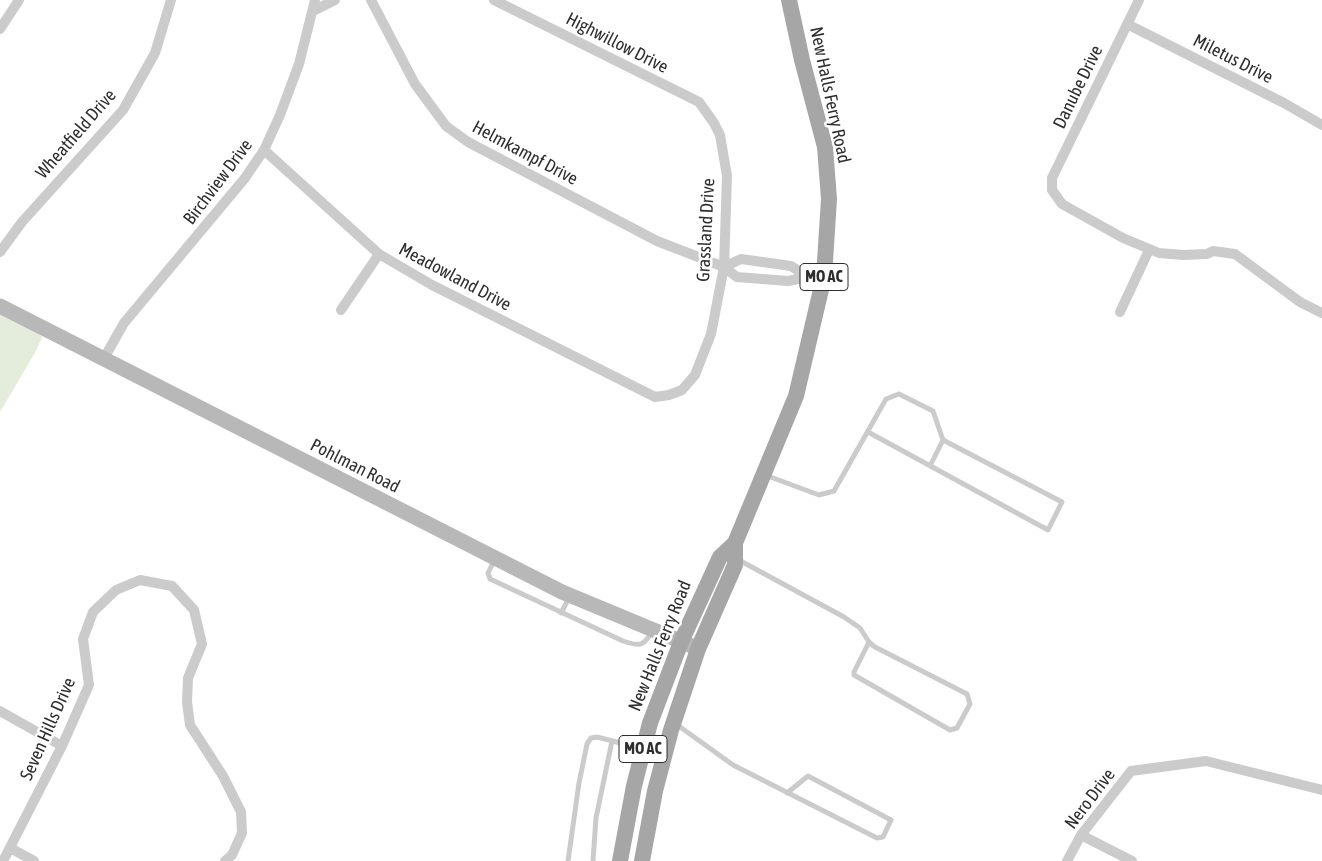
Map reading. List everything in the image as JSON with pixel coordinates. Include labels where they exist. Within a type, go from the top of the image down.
[{"type":"main road","name":"New Halls Ferry Road","points":[[642,861],[656,791],[673,722],[698,649],[735,565],[735,550],[762,474],[796,396],[829,200],[825,147],[802,60],[789,0]]},
{"type":"main road","name":"New Halls Ferry Road","points":[[620,861],[634,786],[650,723],[681,642],[720,557],[735,550]]},
{"type":"street","points":[[0,29],[19,0]]},
{"type":"street","name":"Wheatfield Drive","points":[[0,252],[22,222],[123,110],[155,52],[171,0]]},
{"type":"street","name":"Birchview Drive","points":[[103,360],[124,323],[245,178],[264,150],[280,115],[299,64],[315,0]]},
{"type":"street","points":[[313,11],[335,0]]},
{"type":"street","name":"Helmkampf Drive","points":[[371,0],[415,84],[446,126],[468,142],[657,241],[724,267],[737,277],[788,281],[816,277]]},
{"type":"street","name":"Highwillow Drive","points":[[494,0],[698,102]]},
{"type":"street","name":"Danube Drive","points":[[1139,0],[1052,178],[1052,190],[1062,204],[1123,238],[1150,250]]},
{"type":"street","name":"Miletus Drive","points":[[1127,24],[1284,103],[1322,126]]},
{"type":"street","name":"Grassland Drive","points":[[655,397],[670,395],[682,390],[695,376],[711,334],[724,267],[727,176],[720,135],[714,123],[698,102]]},
{"type":"street","name":"Meadowland Drive","points":[[264,150],[379,254],[432,285],[655,397]]},
{"type":"street","points":[[1120,312],[1150,250],[1159,253],[1183,255],[1207,254],[1213,251],[1235,254],[1300,302],[1322,313]]},
{"type":"street","points":[[341,310],[379,254]]},
{"type":"street","points":[[724,267],[741,259],[791,266],[816,277]]},
{"type":"street","name":"Pohlman Road","points":[[0,306],[103,360],[570,595],[698,649]]},
{"type":"street","name":"Seven Hills Drive","points":[[3,861],[62,746],[89,684],[82,639],[93,612],[116,590],[140,580],[172,586],[194,610],[202,644],[188,678],[187,702],[190,725],[223,776],[241,812],[242,833],[232,855],[225,861]]},
{"type":"street","points":[[0,711],[62,746]]},
{"type":"street","name":"Nero Drive","points":[[1067,861],[1081,835],[1132,771],[1206,762],[1322,790]]},
{"type":"street","points":[[1081,835],[1132,861]]},
{"type":"street","points":[[10,848],[34,861]]},
{"type":"lane","points":[[762,474],[819,495],[834,491],[886,399],[899,394],[932,411],[943,440],[1062,502],[1048,530],[868,432]]},
{"type":"lane","points":[[930,466],[943,440]]},
{"type":"lane","points":[[735,550],[860,628],[869,642],[875,647],[967,694],[970,704],[957,728],[950,730],[854,675],[869,642]]},
{"type":"lane","points":[[495,558],[488,573],[490,579],[561,613],[636,646],[645,643],[654,630]]},
{"type":"lane","points":[[561,613],[570,595]]},
{"type":"lane","points":[[673,722],[733,765],[787,793],[877,838],[883,837],[891,820],[808,776],[787,793]]},
{"type":"lane","points":[[568,861],[579,783],[587,744],[591,738],[597,737],[643,749]]},
{"type":"lane","points":[[593,861],[596,818],[612,741]]},
{"type":"green space","points":[[0,313],[43,335],[36,351],[0,412]]}]
